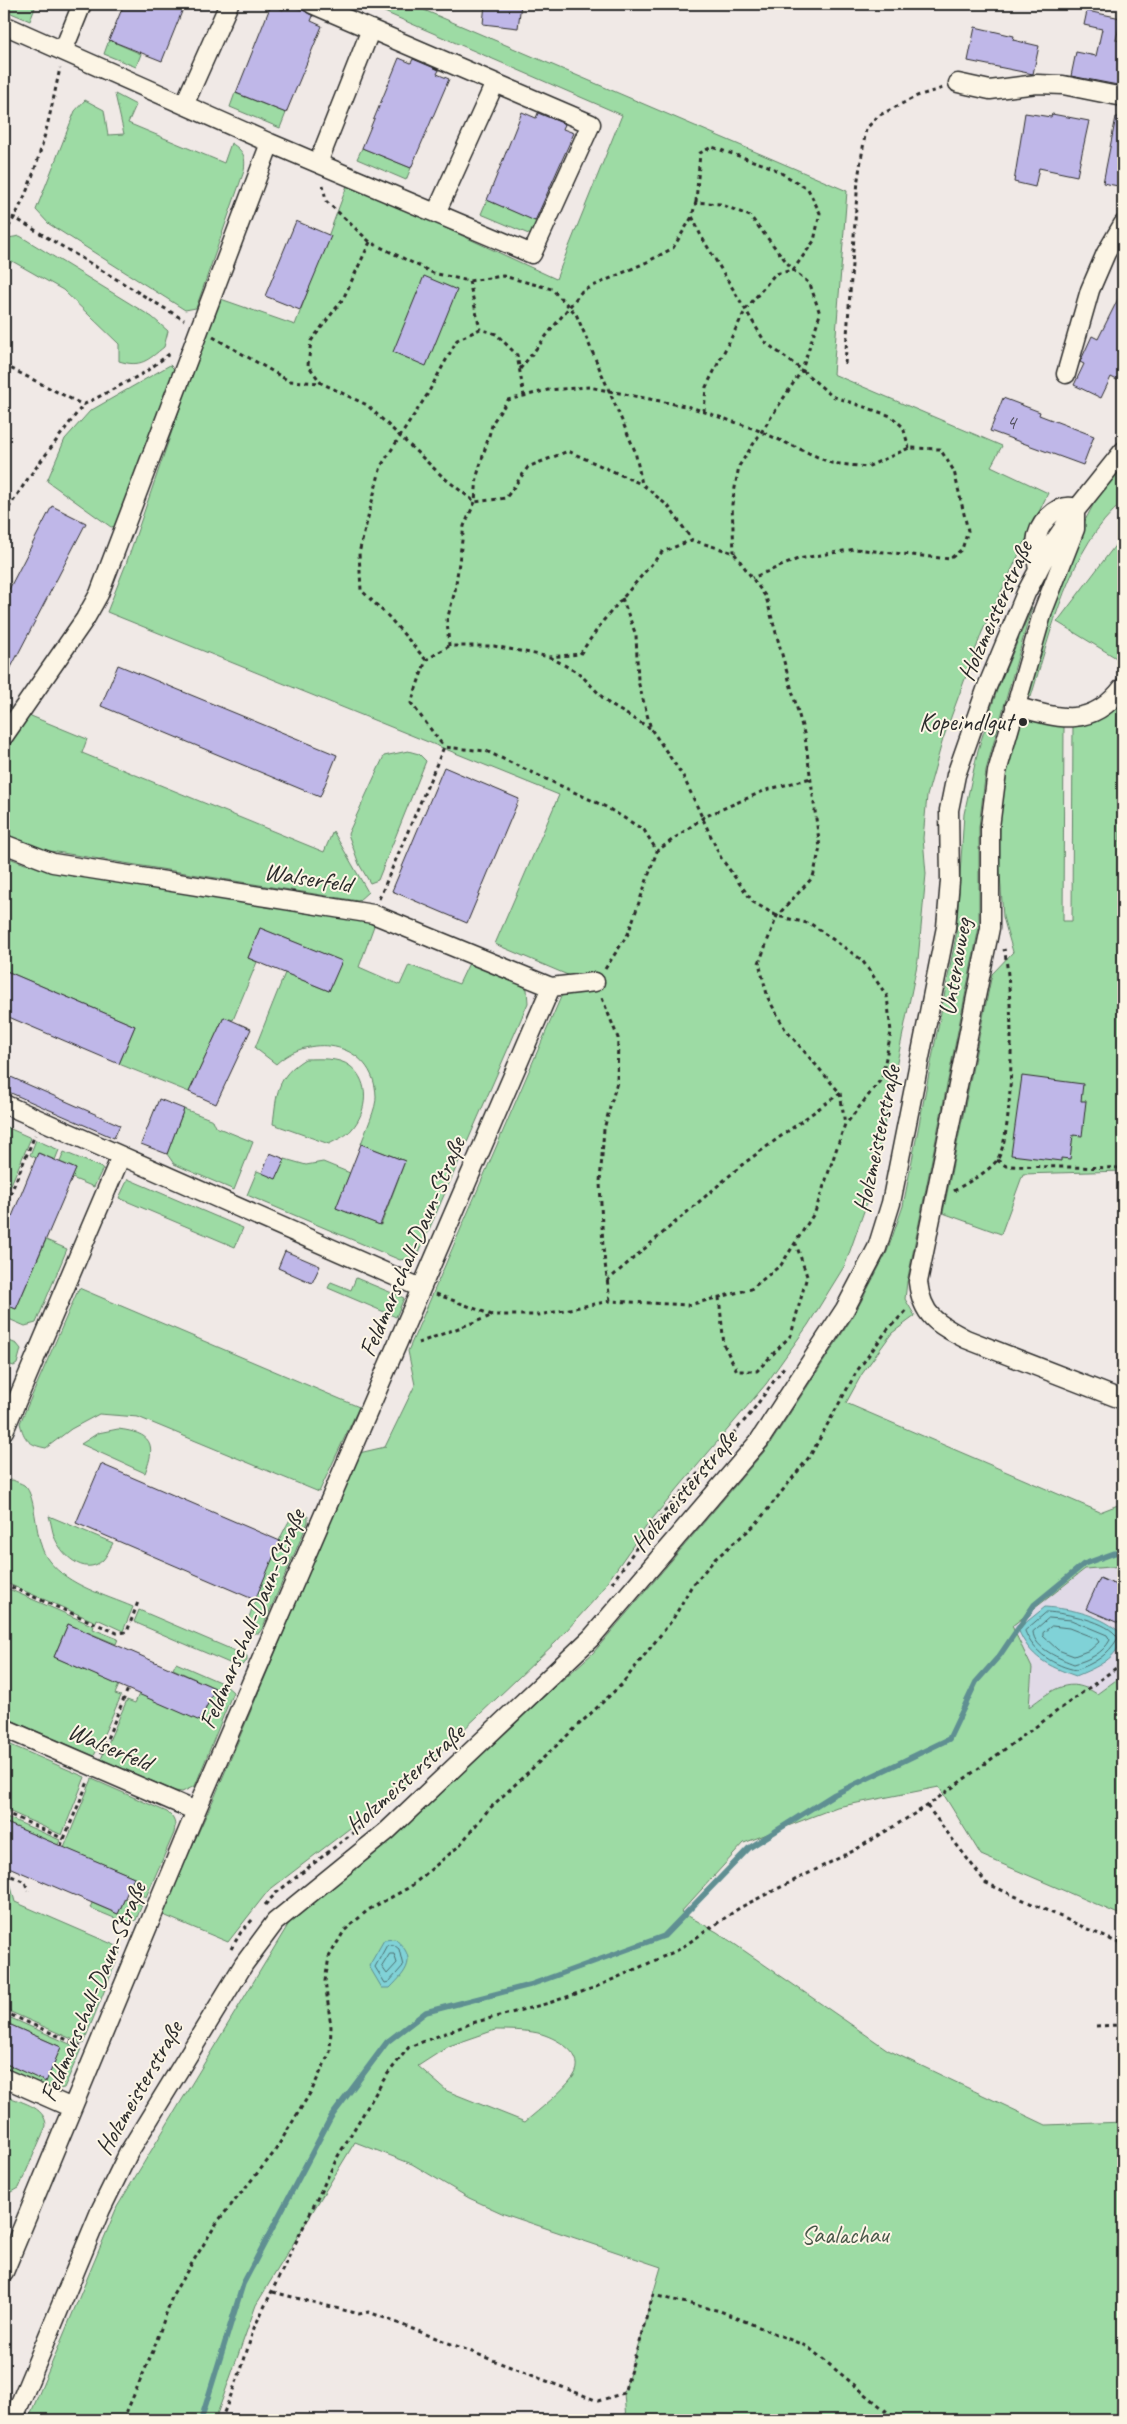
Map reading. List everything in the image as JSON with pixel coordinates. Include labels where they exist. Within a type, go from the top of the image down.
[{"type":"street","points":[[63,51],[82,4]]},
{"type":"street","points":[[184,105],[229,4]]},
{"type":"street","points":[[4,25],[184,105],[532,254],[592,124],[312,4]]},
{"type":"street","points":[[318,163],[371,29]]},
{"type":"street","points":[[436,213],[495,83]]},
{"type":"street","points":[[958,84],[990,90],[1036,84],[1063,85],[1123,97]]},
{"type":"street","points":[[4,736],[85,619],[99,594],[270,142]]},
{"type":"street","points":[[1066,374],[1090,290],[1106,253],[1123,224]]},
{"type":"street","points":[[1075,511],[1123,451]]},
{"type":"street","name":"Holzmeisterstraße","points":[[13,2420],[101,2209],[129,2152],[244,1964],[274,1922],[387,1831],[592,1638],[759,1441],[845,1309],[877,1248],[891,1203],[946,927],[950,881],[950,810],[956,775],[968,737],[1005,640],[1038,571],[1036,541],[1047,518],[1053,512],[1066,506],[1072,507],[1075,511]]},
{"type":"street","name":"Unterauweg","points":[[920,1298],[918,1282],[990,928],[990,827],[993,797],[1002,750],[1044,611],[1075,529],[1075,511]]},
{"type":"street","points":[[1016,706],[1055,718],[1081,717],[1102,707],[1123,687]]},
{"type":"street","name":"Walserfeld","points":[[4,844],[53,863],[373,914],[552,987],[595,982]]},
{"type":"street","name":"Feldmarschall-Daun-Straße","points":[[4,2272],[196,1811],[552,987]]},
{"type":"street","points":[[4,1104],[421,1288]]},
{"type":"street","points":[[4,1431],[121,1156]]},
{"type":"street","points":[[920,1298],[929,1316],[944,1328],[966,1339],[1123,1400]]},
{"type":"street","name":"Walserfeld","points":[[4,1728],[196,1811]]},
{"type":"street","points":[[4,2078],[72,2108]]},
{"type":"path","points":[[4,234],[15,218],[47,133],[63,51]]},
{"type":"path","points":[[845,364],[858,179],[866,129],[878,116],[917,96],[958,84]]},
{"type":"path","points":[[520,369],[550,333],[568,306],[582,291],[648,262],[673,248],[692,216],[696,202],[700,153],[712,147],[771,167],[808,190],[820,213],[814,241],[793,270],[775,274],[746,309],[706,387],[704,412]]},
{"type":"path","points":[[318,163],[326,201],[370,242],[433,272],[469,281],[503,276],[552,289],[576,314],[635,452],[642,484]]},
{"type":"path","points":[[696,202],[720,204],[750,216],[793,270],[810,284],[820,314],[802,370],[739,466],[732,504],[734,553],[766,597],[805,737],[820,848],[813,877],[777,916],[759,963],[768,998],[785,1029],[840,1093],[845,1124]]},
{"type":"path","points":[[4,215],[15,218],[200,330],[289,381],[321,384],[367,405],[443,477],[475,502],[506,498],[528,468],[568,451],[642,484],[669,508],[692,540],[734,553]]},
{"type":"path","points":[[692,216],[701,236],[765,342],[832,396],[891,416],[903,427],[909,448]]},
{"type":"path","points":[[321,384],[308,365],[311,341],[343,299],[370,242]]},
{"type":"path","points":[[469,281],[480,329]]},
{"type":"path","points":[[426,660],[388,616],[361,590],[359,553],[382,466],[427,395],[457,340],[480,329],[496,334],[517,355],[524,396]]},
{"type":"path","points":[[4,515],[29,477],[83,405],[144,373],[200,330]]},
{"type":"path","points":[[4,365],[83,405]]},
{"type":"path","points":[[448,646],[447,620],[454,592],[464,526],[475,502],[477,476],[493,422],[508,400],[548,390],[588,387],[704,412],[762,432],[831,463],[867,468],[909,448],[940,449],[954,471],[968,531],[962,549],[950,559],[855,549],[798,559],[752,578]]},
{"type":"path","points":[[657,851],[644,830],[606,807],[486,751],[444,747],[411,703],[426,660],[448,646],[494,646],[550,657],[580,654],[603,621],[662,552],[692,540]]},
{"type":"path","points":[[392,1357],[418,1342],[492,1316],[539,1315],[610,1301],[689,1305],[751,1290],[781,1266],[796,1243],[815,1212],[845,1124],[882,1078],[891,1032],[887,996],[862,960],[811,924],[777,916],[753,902],[722,858],[683,776],[651,728],[638,681],[636,635],[622,598]]},
{"type":"path","points":[[550,657],[580,674],[609,704],[651,728]]},
{"type":"path","points":[[373,914],[444,747]]},
{"type":"path","points":[[610,1301],[600,1182],[604,1129],[617,1082],[618,1038],[595,982],[628,934],[657,851],[704,817],[766,790],[811,778]]},
{"type":"path","points":[[934,1203],[997,1160],[1007,1126],[1010,1092],[1010,1001],[1004,950],[990,928]]},
{"type":"path","points":[[607,1282],[744,1164],[840,1093]]},
{"type":"path","points":[[4,1209],[41,1121]]},
{"type":"path","points":[[997,1160],[1006,1166],[1123,1168]]},
{"type":"path","points":[[4,1190],[11,1193]]},
{"type":"path","points":[[719,1298],[724,1345],[737,1371],[757,1371],[791,1335],[808,1276],[796,1243]]},
{"type":"path","points":[[421,1288],[492,1316]]},
{"type":"path","points":[[123,2420],[153,2351],[173,2294],[218,2222],[273,2154],[312,2090],[330,2052],[331,2027],[325,1981],[329,1958],[344,1931],[368,1910],[410,1887],[459,1846],[489,1809],[621,1685],[673,1619],[691,1587],[709,1566],[756,1524],[810,1456],[857,1371],[888,1328],[920,1298]]},
{"type":"path","points":[[607,1591],[651,1527],[751,1413],[786,1364]]},
{"type":"path","points":[[4,1584],[118,1633],[127,1632],[138,1602]]},
{"type":"path","points":[[221,2420],[241,2370],[254,2328],[338,2156],[386,2076],[409,2047],[472,2022],[549,2004],[596,1986],[678,1950],[740,1907],[855,1850],[928,1806],[1123,1664]]},
{"type":"path","points":[[928,1806],[986,1883],[1123,1945]]},
{"type":"path","points":[[264,1906],[276,1893],[385,1807]]},
{"type":"path","points":[[4,1812],[64,1839]]},
{"type":"path","points":[[4,1873],[25,1882],[28,1891]]},
{"type":"path","points":[[226,1957],[241,1932],[258,1913]]},
{"type":"path","points":[[4,2012],[95,2052]]},
{"type":"path","points":[[1096,2026],[1120,2025],[1123,2023]]},
{"type":"path","points":[[273,2292],[359,2314],[369,2312],[598,2401],[624,2393],[653,2295],[720,2311],[808,2347],[897,2420]]},
{"type":"shaded area","points":[[1123,1566],[1123,1675],[1097,1694],[1029,1707],[1032,1668],[1012,1625],[1085,1569]]},
{"type":"green space","points":[[4,4],[24,4],[35,8],[30,21],[4,10]]},
{"type":"green space","points":[[366,4],[410,4],[847,191],[833,374],[1002,446],[991,466],[1048,493],[982,632],[943,739],[927,796],[923,838],[926,874],[918,960],[870,1194],[845,1265],[808,1325],[766,1384],[648,1524],[596,1598],[556,1642],[401,1789],[268,1891],[228,1942],[161,1914],[215,1796],[359,1453],[385,1447],[415,1385],[408,1351],[570,976],[495,944],[559,795],[107,612],[126,564],[218,298],[295,325],[348,183],[556,279],[622,115]]},
{"type":"green space","points":[[109,40],[141,54],[136,67],[104,54]]},
{"type":"green space","points":[[235,93],[286,113],[280,128],[230,107]]},
{"type":"green space","points":[[115,94],[136,105],[128,123],[224,163],[231,143],[243,155],[245,162],[244,171],[196,308],[185,310],[49,224],[36,210],[75,111],[85,100],[104,110],[108,135],[124,134]]},
{"type":"green space","points":[[362,148],[411,168],[406,180],[357,159]]},
{"type":"green space","points":[[487,200],[537,221],[531,235],[481,214]]},
{"type":"green space","points":[[20,236],[152,317],[168,331],[164,347],[144,362],[133,364],[119,361],[119,344],[63,290],[12,261],[4,277],[4,247],[8,238]]},
{"type":"green space","points":[[170,365],[174,369],[117,526],[111,527],[47,481],[65,439],[90,411]]},
{"type":"green space","points":[[1123,466],[1123,502],[1105,520],[1089,542],[1076,566],[1054,619],[1031,697],[1024,695],[1049,613],[1080,530],[1102,488]]},
{"type":"green space","points":[[1123,535],[1123,662],[1057,622]]},
{"type":"green space","name":"Saalachau","points":[[1032,607],[986,770],[979,827],[979,927],[907,1282],[905,1299],[915,1316],[892,1333],[862,1374],[846,1403],[1100,1512],[1123,1503],[1123,1566],[1085,1569],[1012,1626],[1032,1668],[1029,1707],[1053,1690],[1069,1685],[1087,1688],[1097,1694],[1123,1675],[1123,1916],[981,1855],[939,1787],[837,1807],[744,1843],[681,1912],[717,1932],[888,2050],[1046,2125],[1123,2122],[1123,2420],[626,2420],[624,2393],[661,2267],[504,2214],[469,2198],[412,2164],[355,2142],[256,2305],[215,2420],[28,2420],[117,2207],[291,1920],[593,1653],[768,1447],[854,1315],[887,1252],[903,1206],[956,936],[964,814],[978,750],[997,690]],"holes":[[[495,2030],[527,2031],[553,2038],[568,2048],[577,2061],[577,2069],[568,2083],[525,2122],[447,2091],[418,2066],[449,2046]]]},
{"type":"green space","points":[[1120,698],[1120,946],[1123,973],[1123,1171],[1023,1174],[1001,1234],[943,1213],[992,974],[1013,952],[1003,917],[999,859],[1001,796],[1017,719],[1064,723],[1063,921],[1072,921],[1073,722]]},
{"type":"green space","points":[[31,716],[87,739],[82,753],[324,852],[333,831],[368,892],[358,901],[38,849],[4,837],[4,747],[23,718]]},
{"type":"green space","points":[[408,751],[419,754],[426,761],[378,880],[370,883],[359,864],[348,834],[384,756]]},
{"type":"green space","points":[[4,856],[25,864],[375,923],[359,967],[400,985],[409,965],[459,984],[469,963],[515,981],[527,989],[528,1003],[417,1257],[400,1260],[247,1195],[257,1171],[262,1173],[285,1159],[306,1165],[323,1162],[350,1173],[336,1208],[381,1225],[405,1161],[361,1144],[376,1101],[373,1078],[364,1064],[353,1054],[338,1048],[322,1046],[306,1048],[290,1054],[276,1064],[255,1048],[285,973],[329,991],[341,961],[260,928],[248,958],[257,962],[233,1020],[224,1017],[189,1092],[119,1064],[135,1026],[4,970]]},
{"type":"green space","points":[[305,1059],[329,1059],[345,1063],[357,1073],[364,1088],[363,1106],[357,1122],[347,1134],[329,1144],[273,1124],[277,1095],[283,1079],[288,1072]]},
{"type":"green space","points":[[184,1109],[213,1120],[216,1127],[253,1142],[234,1190],[174,1164],[167,1154]]},
{"type":"green space","points":[[4,1126],[31,1138],[9,1189],[4,1187]]},
{"type":"green space","points":[[36,1140],[59,1150],[55,1160],[39,1153],[36,1158],[30,1155]]},
{"type":"green space","points":[[64,1152],[103,1168],[94,1187],[72,1178],[76,1169],[60,1162]]},
{"type":"green space","points":[[128,1179],[243,1228],[235,1247],[119,1198]]},
{"type":"green space","points":[[46,1240],[67,1249],[36,1323],[25,1326],[4,1317],[4,1304],[16,1309]]},
{"type":"green space","points":[[356,1278],[404,1298],[396,1317],[328,1288],[331,1282],[351,1290]]},
{"type":"green space","points":[[79,1288],[359,1407],[319,1492],[138,1417],[99,1414],[71,1429],[46,1448],[28,1441],[23,1434],[20,1423]]},
{"type":"green space","points":[[4,1339],[17,1344],[21,1349],[17,1364],[14,1366],[4,1363]]},
{"type":"green space","points":[[118,1429],[138,1433],[148,1441],[150,1454],[145,1473],[81,1444],[98,1433]]},
{"type":"green space","points":[[13,1480],[24,1485],[32,1499],[40,1543],[49,1561],[57,1570],[99,1594],[133,1607],[123,1631],[97,1619],[96,1622],[4,1582],[4,1481]]},
{"type":"green space","points":[[296,1512],[303,1512],[308,1516],[308,1522],[262,1629],[259,1633],[252,1633],[247,1623],[256,1598],[276,1547]]},
{"type":"green space","points":[[49,1516],[113,1543],[103,1560],[96,1565],[88,1566],[81,1565],[67,1556],[57,1543]]},
{"type":"green space","points":[[4,1587],[94,1626],[93,1629],[118,1639],[116,1644],[68,1624],[54,1657],[119,1685],[115,1694],[121,1696],[94,1756],[4,1717]]},
{"type":"green space","points":[[139,1610],[247,1656],[247,1661],[242,1665],[234,1665],[134,1622]]},
{"type":"green space","points":[[176,1663],[224,1684],[233,1692],[195,1786],[182,1792],[175,1791],[101,1759],[127,1700],[135,1703],[139,1694],[201,1720],[215,1688],[173,1669]]},
{"type":"green space","points":[[4,1742],[85,1777],[62,1835],[4,1809]]},
{"type":"green space","points":[[92,1779],[167,1812],[173,1819],[175,1824],[174,1833],[146,1897],[128,1890],[134,1877],[64,1848]]},
{"type":"green space","points":[[4,1816],[60,1840],[58,1845],[4,1822]]},
{"type":"green space","points":[[4,1877],[9,1879],[15,1902],[119,1947],[120,1952],[83,2044],[4,2009]]},
{"type":"green space","points":[[125,1898],[142,1905],[136,1920],[124,1922],[90,1908],[92,1903],[118,1914]]},
{"type":"green space","points":[[4,2015],[81,2049],[64,2088],[53,2090],[4,2069],[4,2063],[46,2081],[61,2047],[4,2022]]},
{"type":"green space","points":[[4,2095],[37,2109],[45,2119],[46,2126],[19,2188],[12,2192],[4,2190]]},
{"type":"water","points":[[1045,1607],[1076,1611],[1106,1622],[1123,1635],[1120,1643],[1106,1661],[1076,1676],[1057,1669],[1034,1654],[1018,1629]]},
{"type":"water","points":[[395,1939],[406,1952],[408,1964],[401,1976],[390,1988],[382,1988],[369,1966],[384,1940]]},
{"type":"building","points":[[124,4],[185,4],[162,61],[109,40]]},
{"type":"building","points":[[286,4],[313,16],[311,21],[322,26],[286,113],[236,93],[271,5],[283,10]]},
{"type":"building","points":[[485,4],[521,4],[518,28],[483,24]]},
{"type":"building","points":[[1087,11],[1121,18],[1116,40],[1123,41],[1123,86],[1071,76],[1076,52],[1096,56],[1102,29],[1084,25]]},
{"type":"building","points":[[975,27],[1014,36],[1013,40],[1039,46],[1033,74],[968,61]]},
{"type":"building","points":[[399,58],[411,63],[413,59],[439,70],[437,74],[449,79],[411,168],[362,148]]},
{"type":"building","points":[[522,112],[536,118],[538,113],[565,124],[563,129],[574,133],[535,221],[487,200]]},
{"type":"building","points":[[1025,113],[1051,117],[1052,114],[1089,121],[1077,176],[1039,168],[1035,187],[1014,182]]},
{"type":"building","points":[[1116,117],[1123,117],[1123,187],[1103,183]]},
{"type":"building","points":[[296,221],[331,236],[300,310],[265,296]]},
{"type":"building","points":[[424,276],[457,290],[426,366],[393,352]]},
{"type":"building","points":[[1123,289],[1123,368],[1117,380],[1111,377],[1101,398],[1074,385],[1084,364],[1080,362],[1092,336],[1098,339]]},
{"type":"building","points":[[1003,398],[1040,412],[1039,415],[1094,436],[1083,465],[990,431]]},
{"type":"building","points":[[52,506],[86,523],[4,681],[4,599]]},
{"type":"building","points":[[118,665],[337,755],[320,797],[101,706]]},
{"type":"building","points":[[444,767],[519,799],[467,923],[392,891]]},
{"type":"building","points":[[260,928],[342,961],[329,991],[248,958]]},
{"type":"building","points":[[4,970],[135,1026],[119,1064],[4,1015]]},
{"type":"building","points":[[224,1017],[251,1029],[216,1104],[189,1092]]},
{"type":"building","points":[[4,1074],[120,1125],[114,1138],[4,1090]]},
{"type":"building","points":[[1022,1076],[1083,1084],[1081,1101],[1086,1101],[1082,1136],[1073,1135],[1070,1159],[1061,1158],[1061,1161],[1011,1155]]},
{"type":"building","points":[[159,1099],[184,1109],[167,1154],[141,1144]]},
{"type":"building","points":[[361,1144],[405,1161],[380,1225],[336,1208]]},
{"type":"building","points":[[38,1153],[76,1169],[16,1309],[4,1304],[4,1236]]},
{"type":"building","points":[[270,1153],[285,1159],[276,1179],[262,1173]]},
{"type":"building","points":[[285,1251],[320,1266],[312,1283],[278,1268]]},
{"type":"building","points":[[101,1464],[280,1541],[255,1600],[76,1523]]},
{"type":"building","points":[[1100,1578],[1123,1588],[1123,1625],[1086,1609]]},
{"type":"building","points":[[68,1624],[215,1688],[200,1721],[54,1657]]},
{"type":"building","points":[[4,1822],[134,1877],[118,1914],[4,1865]]},
{"type":"building","points":[[4,2022],[61,2047],[46,2082],[4,2063]]},
{"type":"waterway","points":[[201,2420],[243,2284],[331,2117],[387,2042],[426,2012],[530,1985],[664,1936],[749,1848],[833,1795],[949,1739],[976,1682],[1000,1655],[1034,1605],[1084,1564],[1123,1550]]},
{"type":"place","name":"Kopeindlgut","points":[[1023,722]]}]
